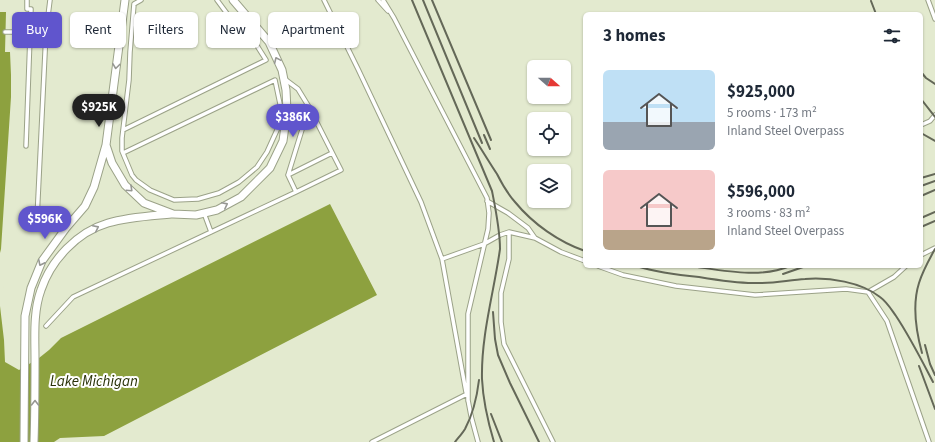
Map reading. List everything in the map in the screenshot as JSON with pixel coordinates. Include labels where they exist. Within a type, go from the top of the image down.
[{"type":"street","points":[[123,12],[125,0]]},
{"type":"street","points":[[34,442],[35,315],[41,290],[50,271],[63,252],[84,234],[106,224],[122,219],[173,214],[196,215],[217,210],[241,197],[270,168],[283,140],[287,111],[286,90],[282,70],[269,42],[233,0]]},
{"type":"street","points":[[24,442],[25,316],[31,288],[42,260],[85,206],[94,187],[106,145],[119,48]]},
{"type":"street","points":[[106,145],[112,163],[125,185],[144,203],[173,214]]},
{"type":"lane","points":[[27,0],[27,9],[31,9],[31,12]]},
{"type":"lane","points":[[48,12],[50,0]]},
{"type":"lane","points":[[123,153],[275,80],[280,104],[277,130],[267,152],[257,167],[239,182],[219,193],[198,199],[174,200],[150,190],[136,180],[132,175],[122,151],[129,80],[134,4],[141,0]]},
{"type":"lane","points":[[123,130],[266,60],[254,41],[238,27],[217,0]]},
{"type":"lane","points":[[324,0],[421,202],[442,259],[468,401],[478,442]]},
{"type":"lane","points":[[378,0],[394,18]]},
{"type":"lane","points":[[383,0],[394,18],[487,198],[489,213],[488,228],[468,314],[468,401]]},
{"type":"lane","points":[[928,0],[935,19]]},
{"type":"lane","points":[[126,30],[132,29]]},
{"type":"lane","points":[[5,32],[12,32]]},
{"type":"lane","points":[[26,146],[29,48]]},
{"type":"lane","points":[[45,48],[37,219],[63,220]]},
{"type":"lane","points":[[46,326],[73,297],[341,170],[309,107],[298,89],[283,78]]},
{"type":"lane","points":[[296,192],[288,175],[309,107]]},
{"type":"lane","points":[[923,124],[930,121],[935,115]]},
{"type":"lane","points":[[288,175],[332,153]]},
{"type":"lane","points":[[487,201],[508,213],[528,228],[535,238]]},
{"type":"lane","points":[[204,213],[211,232]]},
{"type":"lane","points":[[442,259],[484,244],[509,232],[535,238],[561,252],[583,260]]},
{"type":"lane","points":[[509,232],[509,259],[501,293],[501,322],[504,344],[553,442]]},
{"type":"lane","points":[[923,254],[935,248]]},
{"type":"lane","points":[[604,268],[623,275],[676,286],[755,295],[846,289],[868,292],[894,277],[904,268]]},
{"type":"lane","points":[[868,292],[887,321],[930,442]]},
{"type":"lane","points":[[372,442],[467,394]]},
{"type":"water","points":[[0,12],[6,12],[5,52],[10,52],[11,97],[0,253]]},
{"type":"water","name":"Lake Michigan","points":[[330,204],[377,295],[104,436],[60,438],[54,442],[0,442],[0,306],[5,362],[19,370],[39,358],[61,338]]},
{"type":"pier","points":[[0,257],[8,265],[8,282],[3,288],[0,285]]},
{"type":"railway","points":[[412,0],[492,191],[495,206],[499,228],[500,249],[482,363],[483,395],[494,442]]},
{"type":"railway","points":[[423,0],[482,143]]},
{"type":"railway","points":[[432,0],[491,140]]},
{"type":"railway","points":[[871,1],[875,12]]},
{"type":"railway","points":[[923,74],[935,84]]},
{"type":"railway","points":[[923,102],[935,117]]},
{"type":"railway","points":[[923,134],[935,141]]},
{"type":"railway","points":[[484,135],[490,149]]},
{"type":"railway","points":[[474,138],[512,199],[522,210],[538,225],[556,237],[583,250]]},
{"type":"railway","points":[[923,177],[935,174]]},
{"type":"railway","points":[[923,185],[935,181]]},
{"type":"railway","points":[[923,195],[935,190]]},
{"type":"railway","points":[[923,217],[935,212]]},
{"type":"railway","points":[[923,226],[935,221]]},
{"type":"railway","points":[[922,353],[918,336],[915,309],[917,291],[926,265],[935,249]]},
{"type":"railway","points":[[644,268],[667,273],[746,283],[824,279],[854,284],[880,297],[891,308],[911,340],[933,382]]},
{"type":"railway","points":[[705,268],[753,273],[784,268]]},
{"type":"railway","points":[[783,274],[800,268]]},
{"type":"railway","points":[[493,312],[498,355],[539,442]]},
{"type":"railway","points":[[925,345],[930,364],[935,375]]},
{"type":"railway","points":[[919,366],[935,409]]},
{"type":"railway","points":[[455,442],[465,429],[470,417],[476,399],[479,380]]},
{"type":"railway","points":[[491,414],[502,442]]}]
